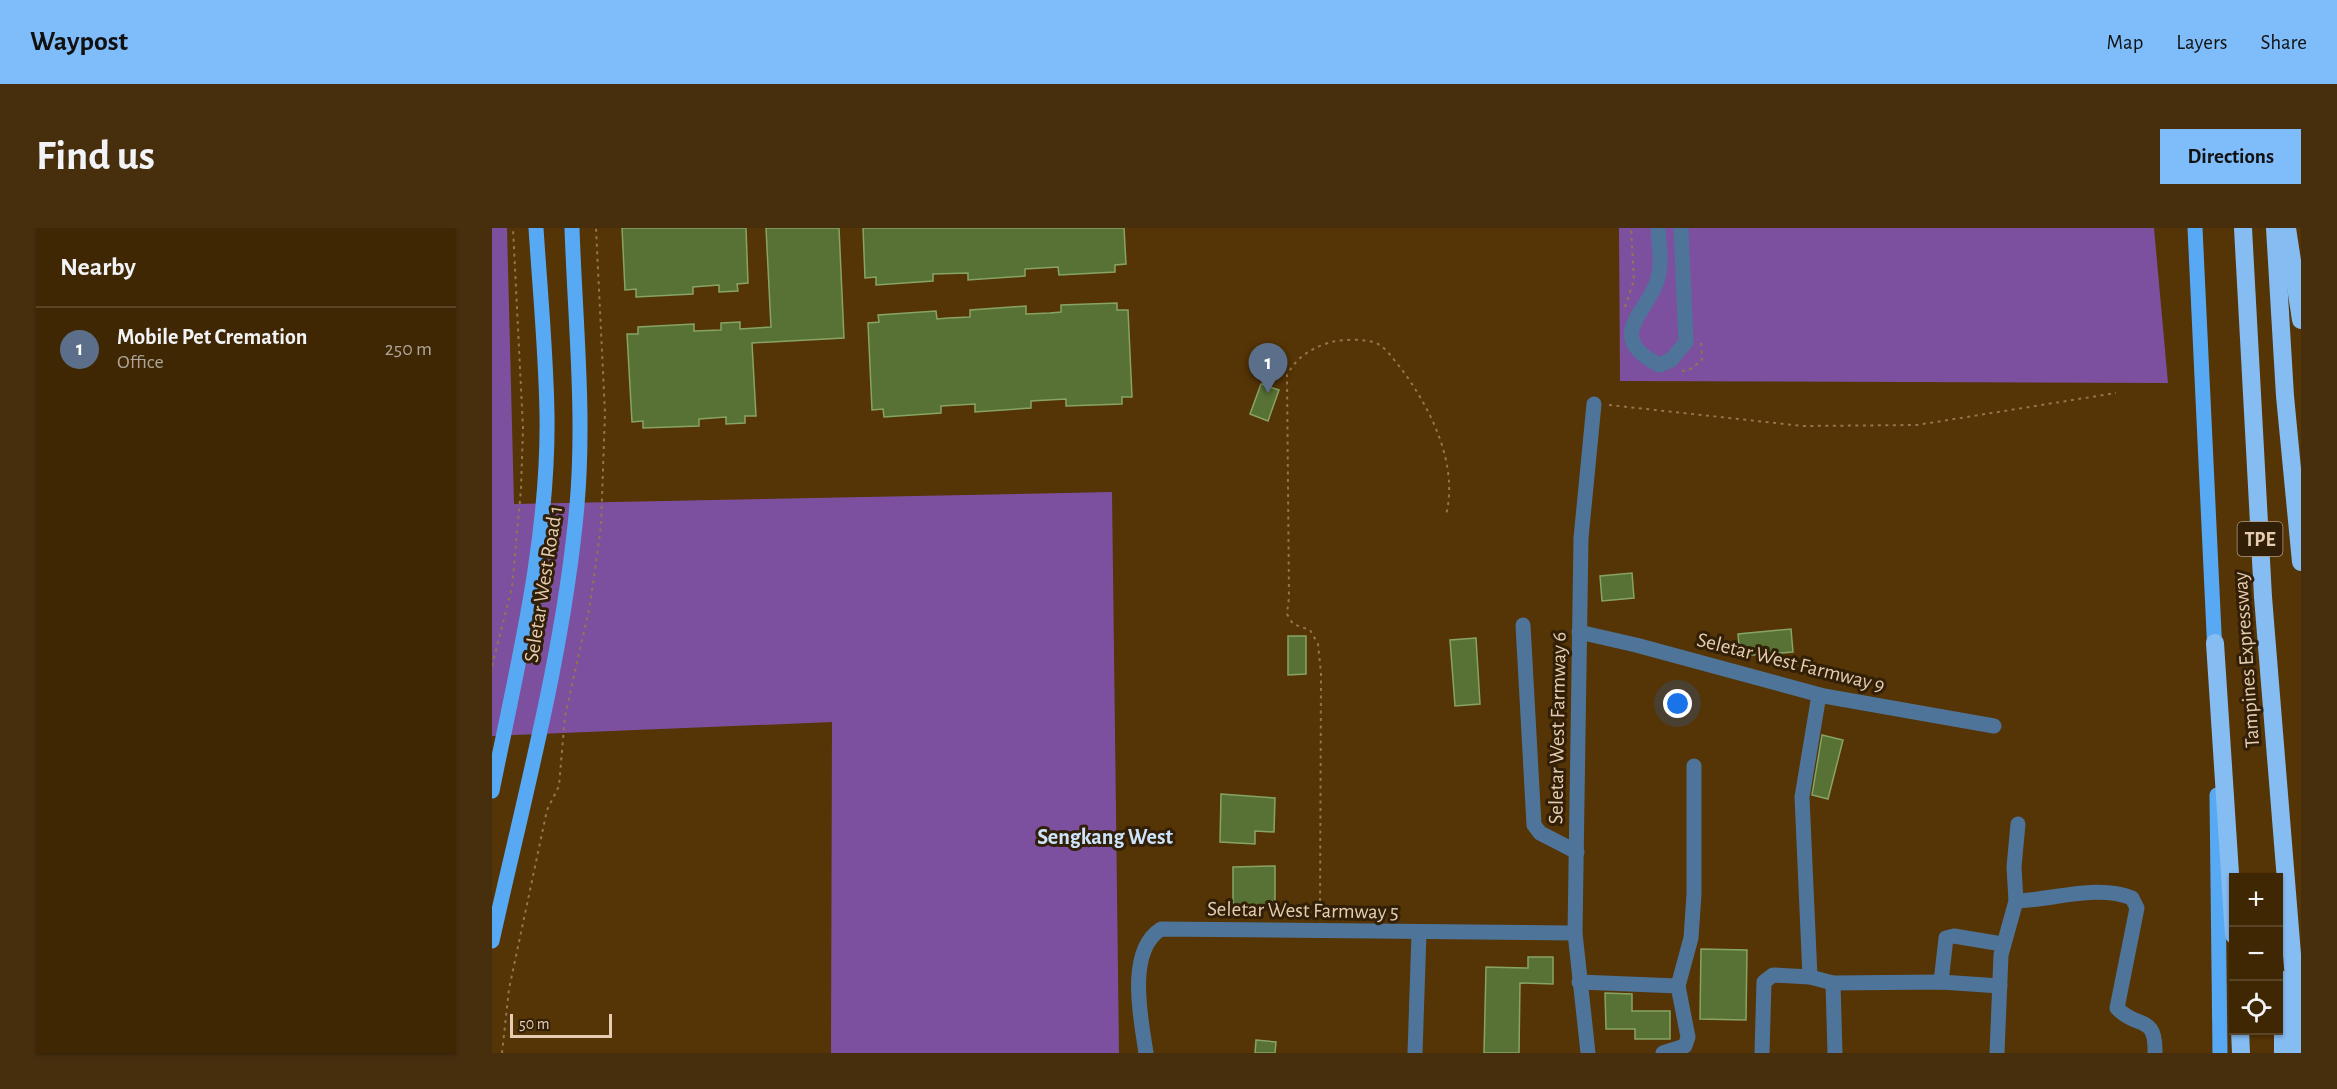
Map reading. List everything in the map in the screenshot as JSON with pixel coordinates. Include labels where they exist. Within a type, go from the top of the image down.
[{"type":"highway","name":"Tampines Expressway","points":[[2243,228],[2263,597],[2300,1053]]},
{"type":"highway","name":"TPE","points":[[2275,228],[2285,396],[2301,562]]},
{"type":"highway","points":[[2287,228],[2301,320]]},
{"type":"highway","points":[[2215,643],[2233,927]]},
{"type":"highway","points":[[2283,850],[2283,1053]]},
{"type":"highway","points":[[2240,1035],[2241,1053]]},
{"type":"main road","name":"Seletar West Road 1","points":[[492,791],[534,584],[542,512],[547,415],[536,228]]},
{"type":"main road","name":"Seletar West Road 1","points":[[492,941],[566,608],[578,502],[579,412],[573,228]]},
{"type":"main road","points":[[2195,228],[2215,643],[2220,1053]]},
{"type":"street","points":[[1658,228],[1660,264],[1656,284],[1633,321],[1633,341],[1641,355],[1659,364],[1671,360],[1686,342],[1681,228]]},
{"type":"street","name":"Seletar West Farmway 6","points":[[1588,1053],[1575,933],[1581,537],[1594,404]]},
{"type":"street","points":[[1523,625],[1534,825],[1540,833],[1577,852]]},
{"type":"street","name":"Seletar West Farmway 9","points":[[1579,632],[1636,645],[1819,695],[1994,726]]},
{"type":"street","points":[[1810,976],[1802,798],[1819,695]]},
{"type":"street","points":[[1663,1053],[1685,1046],[1688,1037],[1678,986],[1691,938],[1693,916],[1694,766]]},
{"type":"street","points":[[1997,1053],[2002,944],[2016,901],[2014,867],[2018,824]]},
{"type":"street","points":[[2016,901],[2085,893],[2121,894],[2132,898],[2137,908],[2117,1008],[2151,1026],[2156,1036],[2155,1053]]},
{"type":"street","name":"Seletar West Farmway 5","points":[[1146,1053],[1141,1016],[1140,959],[1151,935],[1161,929],[1575,933]]},
{"type":"street","points":[[1415,1053],[1419,933]]},
{"type":"street","points":[[1941,982],[1946,938],[1954,936],[2002,944]]},
{"type":"street","points":[[1762,1053],[1764,982],[1773,975],[1810,976],[1833,983],[1941,982],[2000,986]]},
{"type":"street","points":[[1579,982],[1678,986]]},
{"type":"street","points":[[1833,983],[1835,1053]]},
{"type":"path","points":[[492,666],[512,587],[521,489],[523,428],[513,228]]},
{"type":"path","points":[[1626,316],[1625,306],[1634,279],[1631,228]]},
{"type":"path","points":[[1680,372],[1689,370],[1702,360],[1701,338]]},
{"type":"path","points":[[1320,930],[1321,673],[1318,644],[1310,630],[1293,624],[1287,614],[1289,597],[1287,375],[1292,366],[1311,348],[1337,340],[1377,343],[1388,352],[1417,391],[1442,444],[1450,497],[1446,515]]},
{"type":"path","points":[[1594,404],[1803,426],[1917,425],[2116,393]]},
{"type":"shaded area","points":[[492,228],[507,228],[514,504],[1112,492],[1119,1053],[831,1053],[832,722],[492,736]]},
{"type":"shaded area","points":[[1619,228],[2154,228],[2168,383],[1620,381]]},
{"type":"building","points":[[622,228],[746,228],[748,283],[737,284],[738,291],[719,292],[719,285],[693,287],[693,294],[636,297],[636,289],[625,290]]},
{"type":"building","points":[[766,228],[839,228],[844,338],[752,343],[756,416],[745,416],[745,423],[726,424],[726,417],[699,419],[699,426],[643,428],[643,421],[632,422],[627,334],[638,334],[638,327],[694,324],[694,331],[721,330],[721,323],[740,322],[740,329],[771,327]]},
{"type":"building","points":[[863,228],[1124,228],[1126,264],[1115,265],[1115,272],[1059,275],[1058,267],[1025,269],[1025,276],[968,280],[968,273],[933,274],[933,281],[876,285],[876,277],[865,278]]},
{"type":"building","points":[[1117,303],[1117,310],[1128,310],[1132,397],[1122,397],[1122,404],[1066,406],[1066,399],[1031,401],[1031,408],[975,412],[975,404],[941,406],[941,413],[884,417],[883,409],[872,410],[868,323],[879,322],[878,315],[936,311],[937,319],[970,317],[970,310],[1026,306],[1026,314],[1050,313],[1061,312],[1061,305]]},
{"type":"building","points":[[1261,384],[1279,390],[1268,421],[1250,414]]},
{"type":"building","points":[[1632,573],[1634,598],[1602,601],[1600,576]]},
{"type":"building","points":[[1791,629],[1793,652],[1740,656],[1738,634]]},
{"type":"building","points":[[1288,636],[1306,636],[1306,674],[1288,675]]},
{"type":"building","points":[[1476,638],[1480,704],[1455,706],[1450,640]]},
{"type":"building","points":[[1822,735],[1843,740],[1828,799],[1812,795]]},
{"type":"building","points":[[1221,794],[1275,798],[1274,832],[1255,831],[1255,844],[1220,842]]},
{"type":"building","points":[[1275,866],[1275,905],[1233,905],[1233,867]]},
{"type":"building","points":[[1701,949],[1747,950],[1746,1020],[1700,1019]]},
{"type":"building","points":[[1528,957],[1553,957],[1553,984],[1520,983],[1519,1053],[1484,1053],[1486,967],[1528,968]]},
{"type":"building","points":[[1605,993],[1632,994],[1632,1011],[1670,1011],[1670,1039],[1635,1039],[1635,1029],[1606,1029]]},
{"type":"building","points":[[1256,1040],[1276,1042],[1275,1053],[1255,1053]]},
{"type":"place","name":"Mobile Pet Cremation","points":[[1268,393]]},
{"type":"district","name":"Sengkang West","points":[[1105,836]]}]
